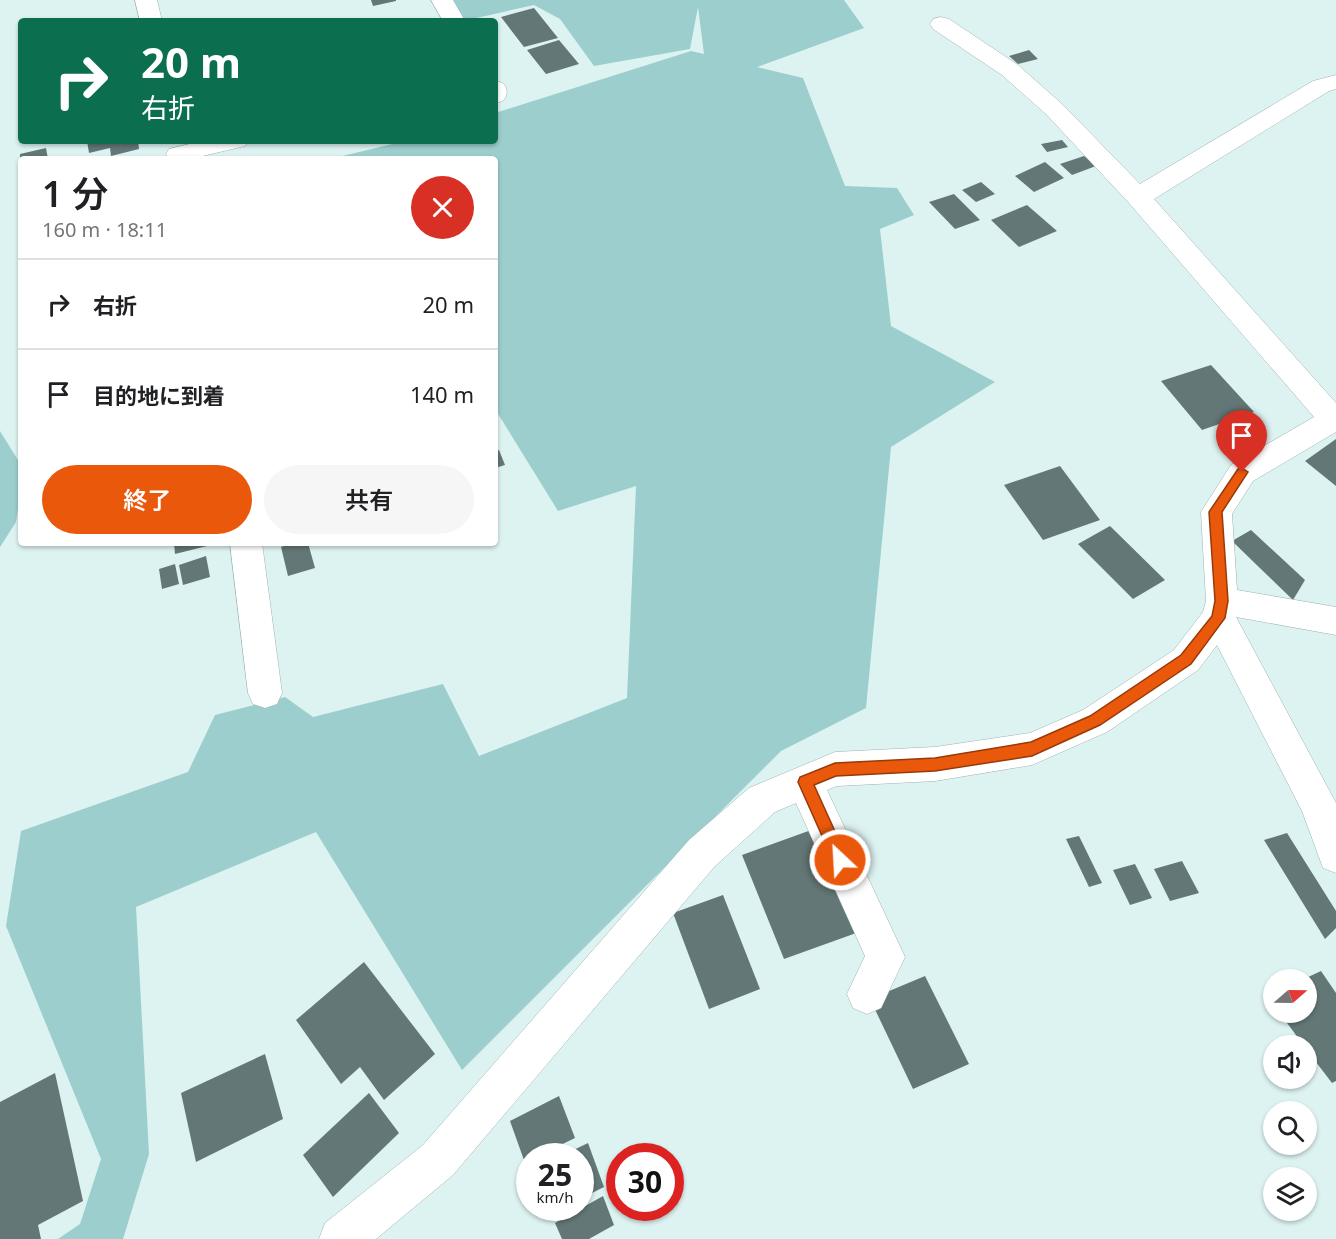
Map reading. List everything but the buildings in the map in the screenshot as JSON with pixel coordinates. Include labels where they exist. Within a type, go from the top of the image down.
[{"type":"street","points":[[146,0],[150,18]]},
{"type":"street","points":[[442,0],[452,18]]},
{"type":"street","points":[[941,24],[1010,70],[1054,108],[1138,197],[1334,419],[1242,472],[1216,512],[1220,610],[1319,806],[1336,855]]},
{"type":"street","points":[[1138,197],[1321,86],[1336,82]]},
{"type":"street","points":[[177,151],[218,144]]},
{"type":"street","points":[[246,546],[265,693]]},
{"type":"street","points":[[1220,610],[1336,621]]},
{"type":"street","points":[[341,1239],[438,1160],[702,853],[762,800],[835,770],[935,764],[1032,749],[1095,721],[1186,660],[1220,610]]},
{"type":"street","points":[[805,782],[885,957],[867,994]]},
{"type":"shaded area","points":[[445,0],[844,0],[864,28],[757,67],[803,78],[845,186],[897,188],[914,215],[880,229],[891,326],[995,382],[891,447],[866,708],[781,751],[462,1070],[316,832],[136,907],[149,1154],[123,1239],[58,1239],[80,1224],[101,1159],[6,926],[21,831],[188,772],[215,715],[285,697],[313,717],[443,684],[479,756],[627,698],[636,486],[558,511],[498,414],[498,156],[342,156],[392,144],[498,144],[498,112],[691,51],[704,54],[698,7],[690,49],[594,66],[560,19],[534,5],[476,18],[460,18]]},
{"type":"shaded area","points":[[0,431],[18,460],[18,509],[16,522],[0,547]]},
{"type":"route","points":[[840,860],[805,782],[835,770],[935,764],[1032,749],[1095,721],[1186,660],[1218,618],[1222,601],[1216,512],[1242,472]]}]
